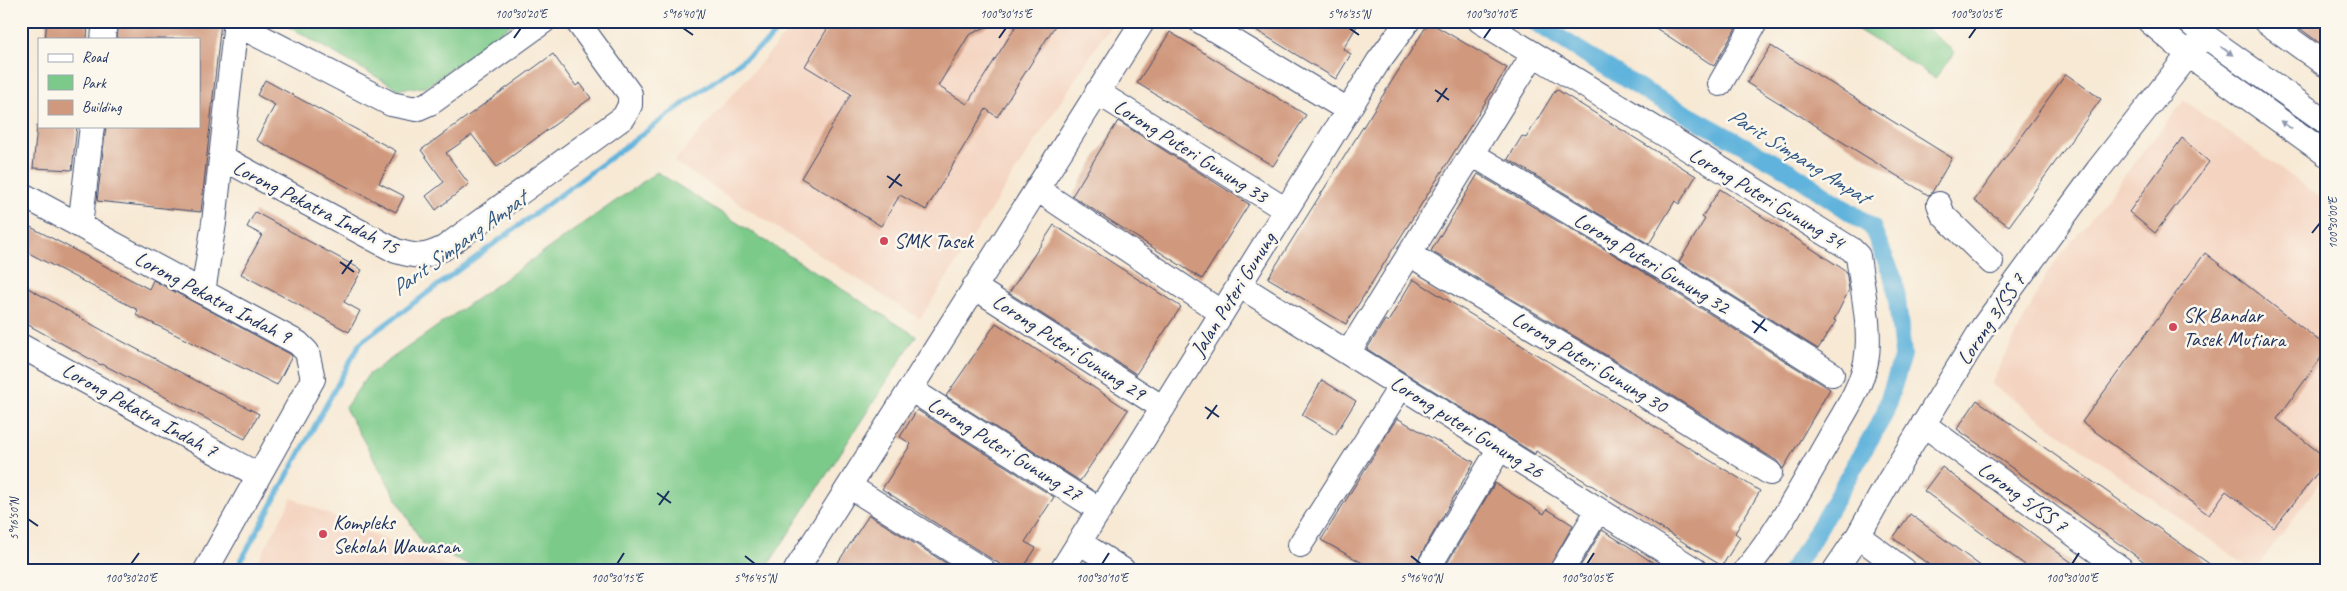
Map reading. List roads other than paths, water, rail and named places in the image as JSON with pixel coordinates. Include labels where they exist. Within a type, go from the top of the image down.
[{"type":"street","points":[[103,38],[105,21]]},
{"type":"street","points":[[203,292],[236,22],[391,104],[416,108],[432,102],[544,21]]},
{"type":"street","name":"Lorong Pekatra Indah 15","points":[[221,157],[396,251],[413,256],[428,256],[444,248],[624,117],[630,105],[630,94],[577,21]]},
{"type":"street","points":[[796,570],[1142,21]]},
{"type":"street","points":[[1200,21],[1348,110]]},
{"type":"street","name":"Jalan Puteri Gunung","points":[[1062,570],[1378,62],[1408,21]]},
{"type":"street","name":"Lorong Puteri Gunung 34","points":[[1480,21],[1851,249],[1858,256],[1867,332],[1866,362],[1855,393],[1788,513],[1746,570]]},
{"type":"street","points":[[1720,84],[1756,21]]},
{"type":"street","points":[[2149,21],[2188,55],[2326,154]]},
{"type":"street","points":[[2265,21],[2326,65]]},
{"type":"street","points":[[2196,28],[2326,122]]},
{"type":"street","name":"Lorong 3/SS 7","points":[[1835,570],[1858,536],[1923,424],[1983,327],[2081,192],[2188,55],[2196,28]]},
{"type":"street","points":[[1348,353],[1533,55]]},
{"type":"street","name":"Lorong Puteri Gunung 33","points":[[1097,92],[1286,210]]},
{"type":"street","points":[[80,226],[92,128]]},
{"type":"street","name":"Lorong Puteri Gunung 32","points":[[1472,154],[1662,268],[1832,374]]},
{"type":"street","points":[[1037,189],[1222,313]]},
{"type":"street","name":"Lorong Pekatra Indah 9","points":[[21,194],[298,343],[307,352],[313,379],[206,570]]},
{"type":"street","points":[[1939,204],[1943,215],[1991,262]]},
{"type":"street","name":"Lorong Puteri Gunung 30","points":[[1409,254],[1770,472]]},
{"type":"street","name":"Lorong puteri Gunung 26","points":[[1240,285],[1695,570]]},
{"type":"street","name":"Lorong Puteri Gunung 29","points":[[974,287],[1163,408]]},
{"type":"street","name":"Lorong Pekatra Indah 7","points":[[21,346],[258,475]]},
{"type":"street","points":[[1300,545],[1401,386]]},
{"type":"street","name":"Lorong Puteri Gunung 27","points":[[910,389],[1100,510]]},
{"type":"street","name":"Lorong 5/SS 7","points":[[1923,424],[2123,570]]},
{"type":"street","points":[[1427,570],[1500,448]]},
{"type":"street","points":[[849,486],[983,570]]},
{"type":"street","points":[[1562,570],[1598,510]]},
{"type":"street","points":[[1858,536],[1904,570]]},
{"type":"street","points":[[1080,542],[1123,570]]},
{"type":"waterway","name":"Parit Simpang Ampat","points":[[236,570],[360,343],[767,42],[786,21]]},
{"type":"waterway","name":"Parit Simpang Ampat","points":[[1533,21],[1643,90],[1791,172],[1872,227],[1895,282],[1903,355],[1884,415],[1809,545],[1791,570]]},
{"type":"place","name":"SMK Tasek","points":[[884,241]]},
{"type":"place","name":"SK Bandar Tasek Mutiara","points":[[2173,327]]},
{"type":"place","name":"Kompleks Sekolah Wawasan","points":[[323,534]]}]
